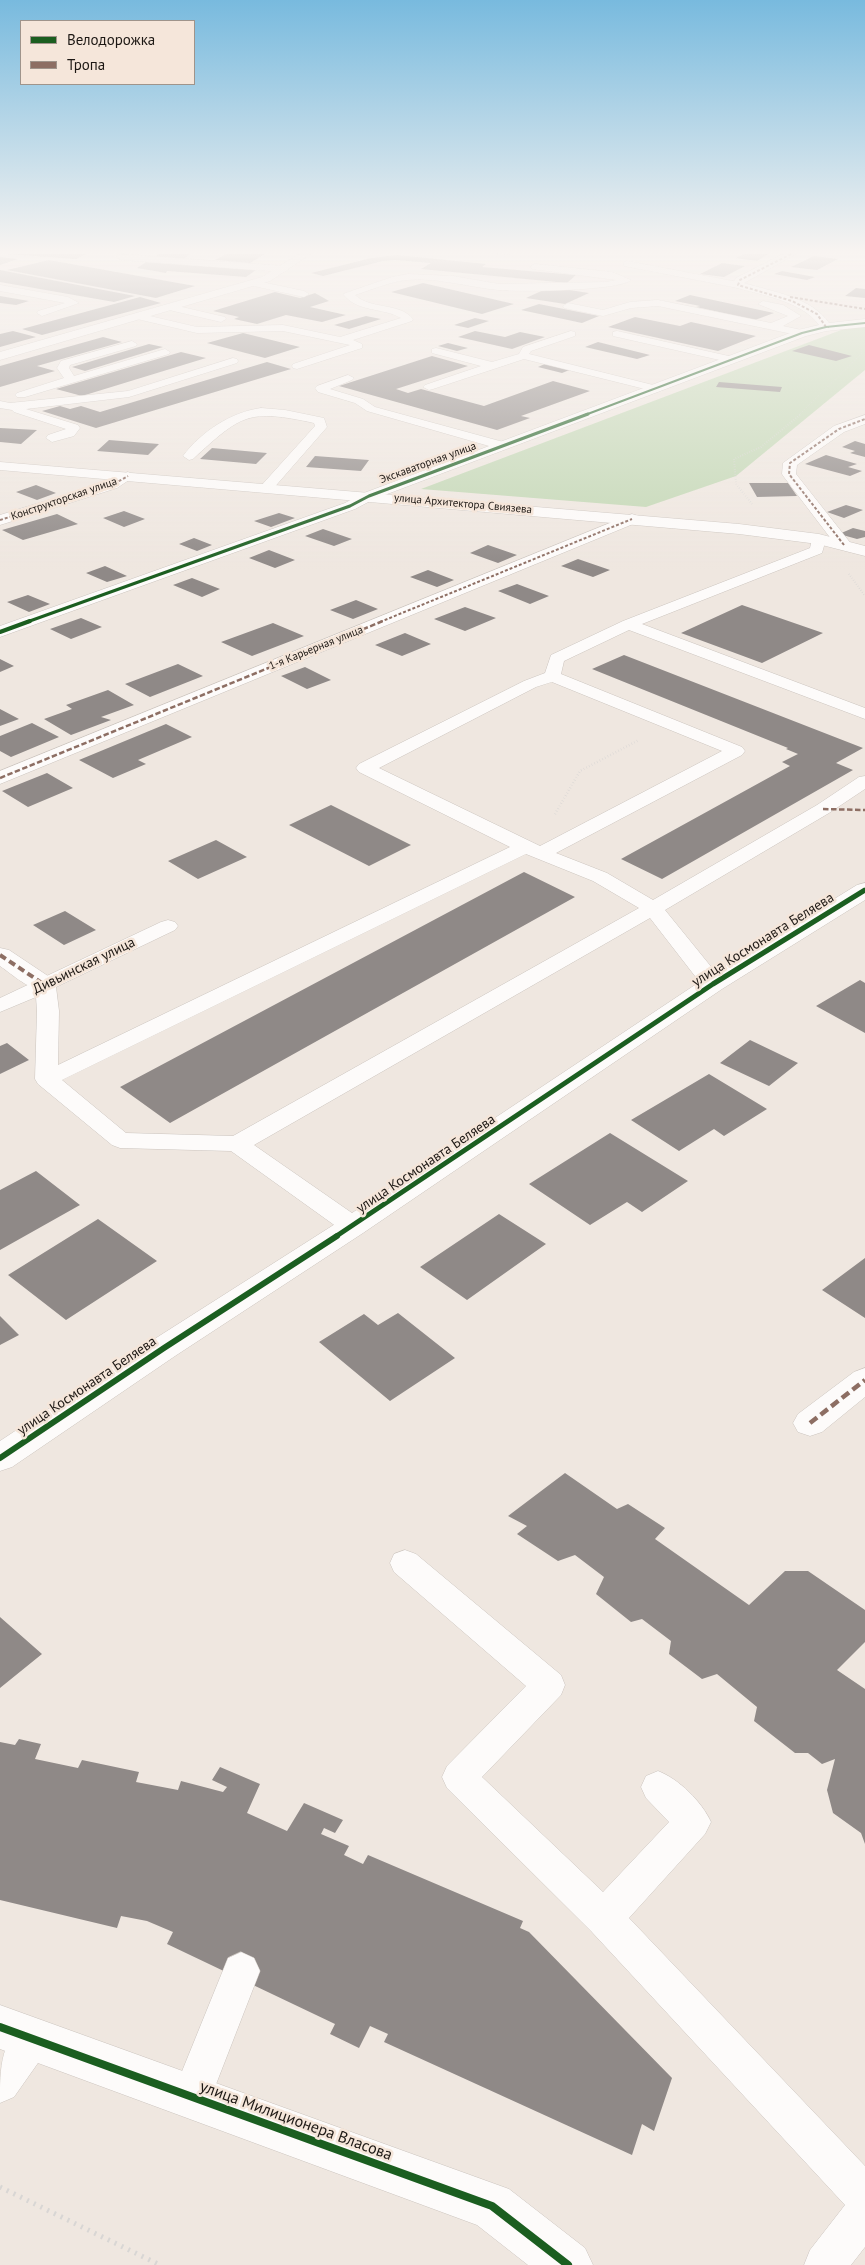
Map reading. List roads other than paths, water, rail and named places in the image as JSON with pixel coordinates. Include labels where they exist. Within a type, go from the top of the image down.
[{"type":"street","name":"Экскаваторная улица","points":[[0,632],[350,506],[369,496],[733,360]]},
{"type":"street","points":[[844,545],[789,474],[790,463],[839,429],[865,419]]},
{"type":"street","name":"улица Архитектора Свиязева","points":[[0,466],[632,519],[818,539],[865,551]]},
{"type":"street","name":"Конструкторская улица","points":[[0,520],[112,485],[128,476]]},
{"type":"street","name":"1-я Карьерная улица","points":[[0,778],[632,519]]},
{"type":"street","name":"улица Космонавта Беляева","points":[[0,1458],[164,1348],[353,1226],[713,984],[865,890]]},
{"type":"street","points":[[0,955],[45,985]]},
{"type":"street","points":[[810,1423],[865,1380]]},
{"type":"street","name":"улица Милиционера Власова","points":[[16,2033],[492,2206],[568,2265]]},
{"type":"lane","points":[[71,380],[63,368],[65,363],[77,360]]},
{"type":"lane","points":[[3,404],[71,380],[139,360]]},
{"type":"lane","points":[[297,366],[316,360]]},
{"type":"lane","points":[[469,360],[493,366]]},
{"type":"lane","points":[[429,387],[512,360]]},
{"type":"lane","points":[[538,360],[657,389]]},
{"type":"lane","points":[[3,404],[129,394],[233,361]]},
{"type":"lane","points":[[348,378],[321,388],[322,390],[359,401],[370,409],[503,446]]},
{"type":"lane","points":[[3,404],[74,428],[70,433],[52,438]]},
{"type":"lane","points":[[189,456],[227,423],[255,412],[272,412],[320,421],[321,427],[267,487]]},
{"type":"lane","points":[[552,676],[557,658],[628,624],[816,550],[818,539]]},
{"type":"lane","points":[[628,624],[865,714]]},
{"type":"lane","points":[[46,1079],[533,850],[560,844],[736,751],[552,676],[530,684],[365,768],[533,850],[600,877],[653,908],[713,984]]},
{"type":"lane","points":[[46,1079],[120,1140],[238,1144],[653,908],[822,809],[865,781]]},
{"type":"lane","name":"Дивьинская улица","points":[[0,1006],[168,926]]},
{"type":"lane","points":[[45,985],[48,1011],[46,1079]]},
{"type":"lane","points":[[238,1144],[353,1226]]},
{"type":"lane","points":[[405,1563],[549,1685],[459,1777],[604,1918],[865,2196]]},
{"type":"lane","points":[[604,1918],[693,1822],[658,1787]]},
{"type":"lane","points":[[192,2096],[241,1971]]},
{"type":"lane","points":[[0,2083],[16,2033]]},
{"type":"lane","points":[[825,2265],[865,2212]]}]
